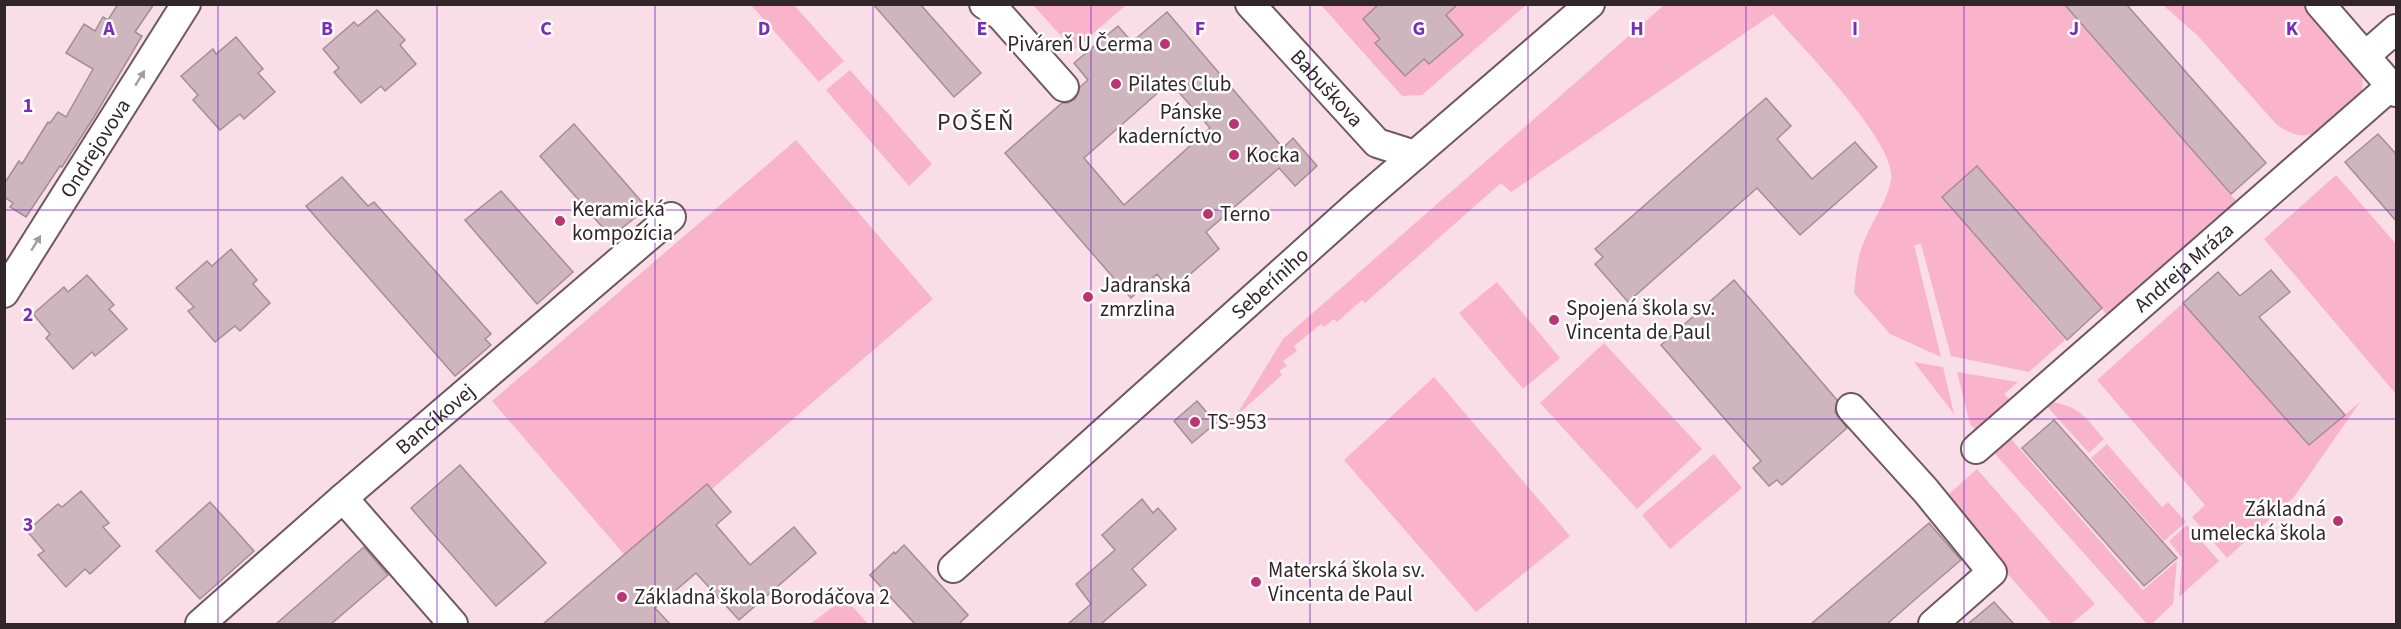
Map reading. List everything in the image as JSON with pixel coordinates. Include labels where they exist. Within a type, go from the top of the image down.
[{"type":"street","name":"Ondrejovova","points":[[4,293],[186,4]]},
{"type":"street","points":[[984,4],[1001,16],[1064,87]]},
{"type":"street","name":"Babuškova","points":[[1250,4],[1377,143],[1415,155]]},
{"type":"street","name":"Seberíniho","points":[[953,568],[1415,155],[1590,4]]},
{"type":"street","points":[[2320,4],[2394,89]]},
{"type":"street","points":[[2365,56],[2397,28]]},
{"type":"street","name":"Andreja Mráza","points":[[1976,449],[2394,89]]},
{"type":"street","name":"Bancíkovej","points":[[200,624],[343,498],[671,217]]},
{"type":"street","points":[[1851,408],[1926,491],[1992,573],[1934,624]]},
{"type":"street","points":[[343,498],[453,624]]},
{"type":"shaded area","points":[[751,5],[794,5],[844,61],[819,82]]},
{"type":"shaded area","points":[[1033,5],[1126,5],[1074,50]]},
{"type":"shaded area","points":[[1321,5],[1526,5],[1422,95],[1402,96]]},
{"type":"shaded area","points":[[1664,5],[2064,5],[2244,210],[2114,323],[1977,166],[1942,197],[2065,340],[2029,372],[1951,356],[1921,244],[1914,245],[1941,357],[1890,334],[1854,293],[1862,245],[1889,188],[1891,180],[1889,164],[1864,119],[1824,70],[1773,14],[1511,192],[1501,183],[1365,303],[1362,300],[1337,322],[1334,319],[1324,327],[1321,324],[1294,346],[1297,351],[1283,361],[1287,366],[1279,371],[1282,375],[1236,416],[1283,339]]},
{"type":"shaded area","points":[[2163,5],[2303,5],[2363,74],[2362,94],[2324,130],[2302,135],[2290,132],[2276,124],[2198,36]]},
{"type":"shaded area","points":[[850,70],[932,164],[909,186],[826,90]]},
{"type":"shaded area","points":[[796,140],[933,299],[629,560],[492,401]]},
{"type":"shaded area","points":[[2336,175],[2396,244],[2396,394],[2264,239]]},
{"type":"shaded area","points":[[1497,282],[1560,358],[1523,389],[1459,313]]},
{"type":"shaded area","points":[[2183,303],[2309,445],[2360,402],[2294,497],[2227,558],[2192,517],[2205,505],[2097,380]]},
{"type":"shaded area","points":[[1604,343],[1702,449],[1637,509],[1540,403]]},
{"type":"shaded area","points":[[1914,362],[1943,367],[1954,414]]},
{"type":"shaded area","points":[[1957,372],[2018,382],[2004,394],[2014,404],[1980,435],[1970,424]]},
{"type":"shaded area","points":[[1434,377],[1570,536],[1476,612],[1344,460]]},
{"type":"shaded area","points":[[2053,402],[2077,411],[2104,439],[2089,453],[2044,403]]},
{"type":"shaded area","points":[[2005,432],[2143,590],[2177,561],[2173,604],[2152,624],[2147,624],[1988,446]]},
{"type":"shaded area","points":[[2107,444],[2162,507],[2168,502],[2186,522],[2164,541],[2091,458]]},
{"type":"shaded area","points":[[1714,454],[1742,488],[1670,549],[1642,515]]},
{"type":"shaded area","points":[[1977,469],[2095,604],[2071,624],[2052,624],[1942,500]]},
{"type":"shaded area","points":[[2187,525],[2219,561],[2179,597],[2182,558],[2169,541]]},
{"type":"shaded area","points":[[845,598],[868,624],[810,624]]},
{"type":"building","points":[[118,4],[154,4],[135,32],[142,36],[94,117],[26,217],[10,207],[13,203],[4,197],[4,184],[19,161],[22,164],[48,122],[50,123],[58,112],[66,117],[93,69],[66,53],[84,24],[95,31],[103,17],[108,20]]},
{"type":"building","points":[[873,4],[920,4],[981,73],[954,97]]},
{"type":"building","points":[[1379,4],[1458,4],[1446,15],[1463,35],[1429,64],[1424,59],[1405,76],[1375,43],[1380,39],[1363,19]]},
{"type":"building","points":[[2064,4],[2126,4],[2266,163],[2231,194]]},
{"type":"building","points":[[377,10],[405,40],[400,45],[416,64],[385,91],[381,86],[361,103],[334,72],[339,68],[323,49],[354,22],[358,26]]},
{"type":"building","name":"Kocka","points":[[1167,12],[1283,148],[1293,138],[1317,166],[1295,186],[1279,168],[1206,232],[1219,249],[1171,291],[1157,274],[1131,298],[1005,153],[1062,103],[1075,99],[1080,87],[1088,80],[1074,63],[1118,26],[1132,42]],"holes":[[[1170,82],[1210,128],[1124,205],[1084,158]]]},
{"type":"building","points":[[236,37],[263,69],[258,73],[275,92],[244,119],[240,114],[220,130],[193,100],[198,95],[181,76],[213,49],[216,54]]},
{"type":"building","points":[[1766,98],[1791,126],[1777,139],[1812,179],[1855,142],[1877,167],[1800,235],[1757,188],[1628,302],[1595,264],[1603,257],[1595,249]]},
{"type":"building","points":[[574,124],[647,208],[611,237],[540,156]]},
{"type":"building","points":[[2378,134],[2397,155],[2397,222],[2345,162]]},
{"type":"building","points":[[1977,166],[2102,308],[2067,340],[1942,197]]},
{"type":"building","points":[[342,177],[368,206],[374,202],[491,334],[485,339],[491,345],[455,376],[306,206]]},
{"type":"building","points":[[501,191],[573,272],[537,304],[465,220]]},
{"type":"building","points":[[231,249],[257,280],[253,284],[270,303],[240,331],[235,326],[215,342],[188,311],[194,307],[176,288],[207,261],[212,266]]},
{"type":"building","points":[[2271,270],[2290,292],[2259,317],[2345,415],[2309,445],[2183,303],[2218,272],[2240,296]]},
{"type":"building","points":[[87,275],[114,305],[109,309],[127,329],[95,356],[92,352],[73,369],[46,338],[50,334],[33,314],[64,287],[68,292]]},
{"type":"building","points":[[1734,280],[1837,400],[1835,412],[1847,428],[1782,485],[1777,480],[1769,486],[1753,468],[1761,461],[1661,345]]},
{"type":"building","name":"TS-953","points":[[1197,401],[1216,423],[1192,443],[1174,421]]},
{"type":"building","points":[[2054,420],[2177,558],[2144,586],[2022,448]]},
{"type":"building","points":[[460,465],[546,563],[496,606],[411,508]]},
{"type":"building","points":[[707,484],[731,512],[716,525],[750,565],[794,527],[816,553],[739,620],[696,573],[655,608],[670,624],[543,624]]},
{"type":"building","points":[[81,491],[109,523],[103,527],[120,546],[90,574],[85,569],[66,587],[38,555],[44,551],[27,531],[58,504],[62,507]]},
{"type":"building","points":[[1142,499],[1153,513],[1158,508],[1176,529],[1132,569],[1146,585],[1101,624],[1068,624],[1091,604],[1076,584],[1115,550],[1102,535]]},
{"type":"building","points":[[210,502],[254,551],[200,599],[156,551]]},
{"type":"building","points":[[1929,523],[1961,560],[1887,624],[1811,624]]},
{"type":"building","points":[[904,545],[968,615],[959,624],[915,624],[870,575]]},
{"type":"building","points":[[364,547],[388,575],[331,624],[276,624]]},
{"type":"building","points":[[1994,602],[2014,624],[1968,624]]},
{"type":"place","name":"Piváreň U Čerma","points":[[1165,44]]},
{"type":"place","name":"Pilates Club","points":[[1116,84]]},
{"type":"place","name":"Pánske kaderníctvo","points":[[1234,124]]},
{"type":"place","name":"Kocka","points":[[1234,155]]},
{"type":"place","name":"Terno","points":[[1208,214]]},
{"type":"place","name":"Keramická kompozícia","points":[[560,221]]},
{"type":"place","name":"Jadranská zmrzlina","points":[[1088,297]]},
{"type":"place","name":"Spojená škola sv. Vincenta de Paul","points":[[1554,320]]},
{"type":"place","name":"TS-953","points":[[1195,422]]},
{"type":"place","name":"Základná umelecká škola","points":[[2338,521]]},
{"type":"place","name":"Materská škola sv. Vincenta de Paul","points":[[1256,582]]},
{"type":"place","name":"Základná škola Borodáčova 2","points":[[622,597]]},
{"type":"district","name":"POŠEŇ","points":[[976,122]]}]
